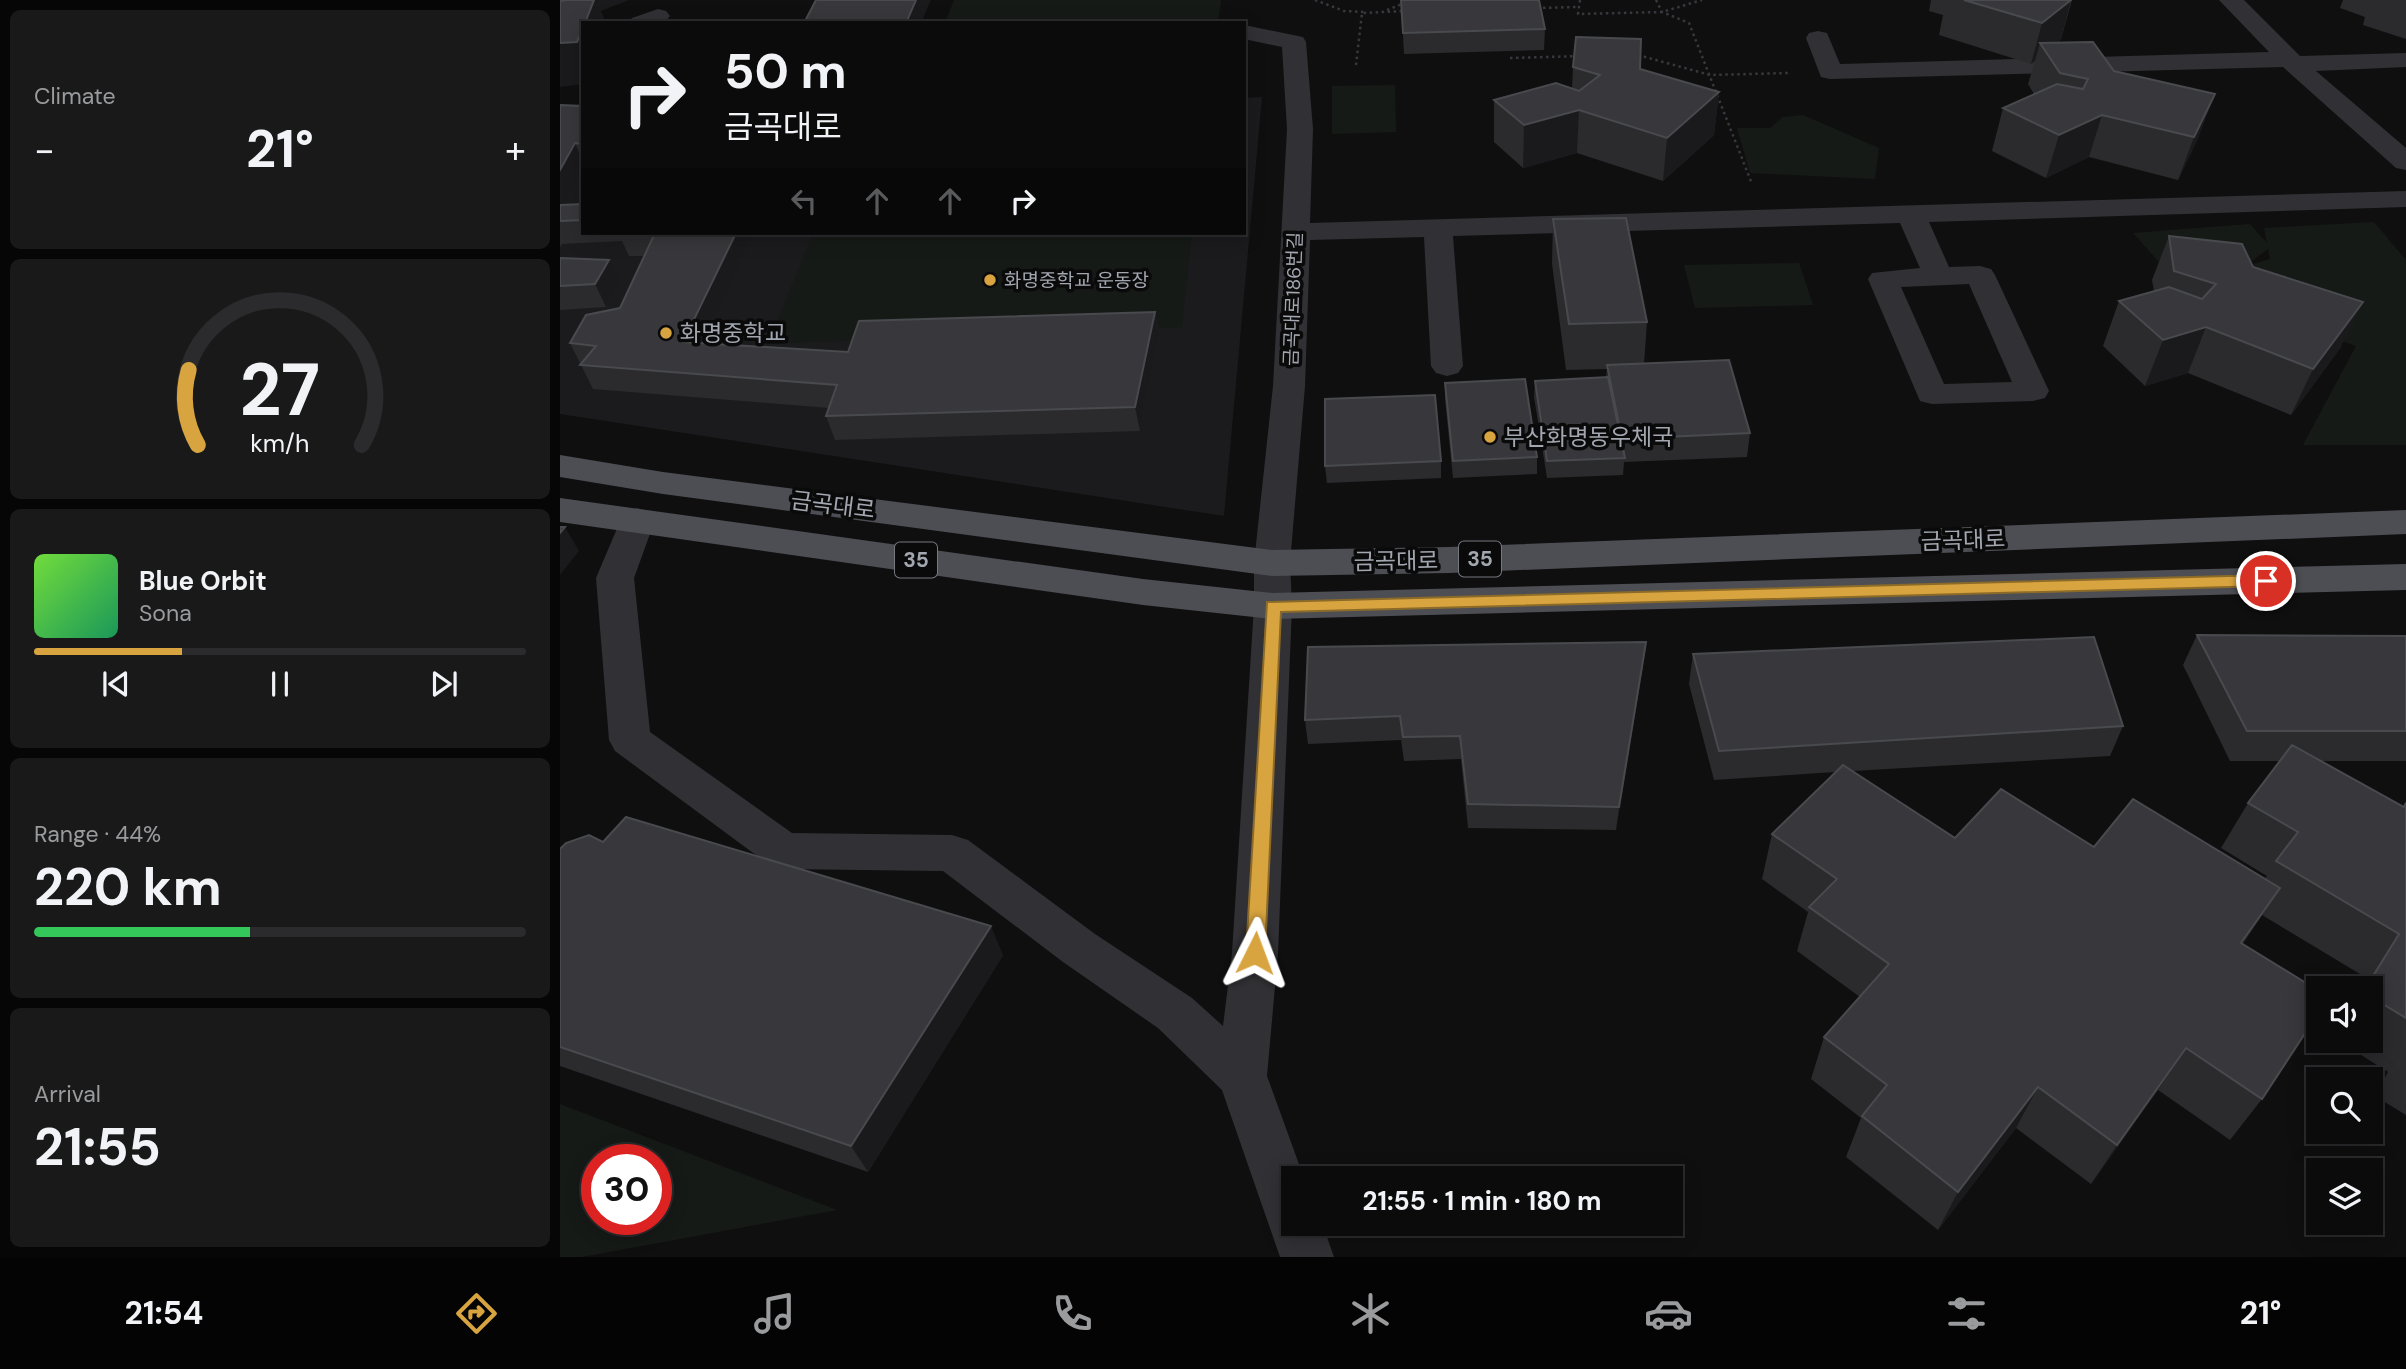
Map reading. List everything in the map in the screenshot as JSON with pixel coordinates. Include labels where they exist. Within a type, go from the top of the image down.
[{"type":"main road","name":"금곡대로","points":[[560,466],[663,483],[1272,563],[1450,560],[2406,522]]},
{"type":"main road","name":"금곡대로","points":[[560,510],[1143,592],[1273,606],[2406,577]]},
{"type":"street","points":[[2231,0],[2291,61],[2406,162]]},
{"type":"street","name":"금곡대로186번길","points":[[1242,1076],[1255,953],[1273,606],[1272,563],[1289,386],[1300,129],[1294,42],[1246,25]]},
{"type":"street","points":[[1818,38],[1830,72],[2406,60]]},
{"type":"street","points":[[1296,232],[2406,199]]},
{"type":"street","points":[[1911,215],[1938,276]]},
{"type":"street","points":[[1438,228],[1447,366]]},
{"type":"street","points":[[1980,275],[2033,391],[1932,394],[1883,279],[1938,276],[1980,275]]},
{"type":"street","points":[[637,520],[615,578],[631,740],[784,850],[951,853],[1079,948],[1175,1013],[1242,1076],[1281,1185]]},
{"type":"street","points":[[1299,1236],[1307,1257]]},
{"type":"path","points":[[1315,0],[1328,7],[1362,13],[1416,11]]},
{"type":"path","points":[[1362,13],[1398,7],[1412,0]]},
{"type":"path","points":[[1580,0],[1578,14],[1662,12],[1702,0]]},
{"type":"path","points":[[1656,0],[1662,12],[1689,23],[1752,185]]},
{"type":"path","points":[[1538,8],[1578,7]]},
{"type":"path","points":[[1356,65],[1362,13]]},
{"type":"path","points":[[1626,55],[1638,55],[1710,75],[1830,72]]},
{"type":"path","points":[[1510,58],[1587,56]]},
{"type":"shaded area","points":[[954,0],[1221,0],[1218,21],[946,21]]},
{"type":"shaded area","points":[[1395,85],[1396,132],[1332,134],[1332,86]]},
{"type":"shaded area","name":"화명중학교","points":[[1262,97],[1224,516],[560,414],[560,115],[581,114],[581,235],[1246,235],[1246,98]]},
{"type":"shaded area","points":[[1803,115],[1879,148],[1875,179],[1750,173],[1737,128],[1770,128],[1783,117]]},
{"type":"shaded area","points":[[2374,222],[2406,260],[2406,445],[2303,445],[2356,346],[2244,305],[2219,274],[2270,259],[2268,249],[2248,264],[2203,272],[2159,262],[2133,233],[2250,224],[2267,243],[2264,228]]},
{"type":"shaded area","name":"화명중학교 운동장","points":[[812,235],[1192,235],[1182,327],[768,344]]},
{"type":"shaded area","points":[[1799,263],[1813,305],[1695,308],[1684,265]]},
{"type":"shaded area","points":[[560,1104],[665,1144],[581,1144],[581,1235],[672,1235],[672,1147],[837,1210],[582,1257],[560,1257]]},
{"type":"building","points":[[594,0],[586,21],[581,21],[581,33],[577,42],[560,43],[560,1]]},
{"type":"building","points":[[816,0],[916,0],[907,21],[805,21]]},
{"type":"building","points":[[1401,0],[1539,0],[1545,29],[1403,33]]},
{"type":"building","points":[[1964,0],[2071,0],[2042,23]]},
{"type":"building","points":[[1576,37],[1641,39],[1640,69],[1719,92],[1667,138],[1579,110],[1524,125],[1494,100],[1556,83],[1579,91],[1600,75],[1573,67]]},
{"type":"building","points":[[2093,42],[2114,71],[2215,94],[2194,137],[2102,115],[2059,135],[2003,108],[2057,84],[2083,89],[2088,79],[2060,73],[2040,43]]},
{"type":"building","points":[[560,105],[581,106],[581,144],[575,143],[560,170]]},
{"type":"building","points":[[581,204],[581,220],[560,221],[560,205]]},
{"type":"building","points":[[1626,218],[1647,322],[1569,324],[1553,219]]},
{"type":"building","name":"화명중학교","points":[[654,235],[735,235],[683,342],[848,352],[859,321],[1155,312],[1135,407],[826,416],[837,385],[580,365],[596,346],[570,343],[586,315],[620,308]]},
{"type":"building","points":[[2169,236],[2242,244],[2253,267],[2363,302],[2313,369],[2206,327],[2163,340],[2119,301],[2169,287],[2202,299],[2216,284],[2174,271]]},
{"type":"building","points":[[560,258],[609,260],[595,284],[560,286]]},
{"type":"building","points":[[1729,360],[1750,433],[1622,439],[1607,365]]},
{"type":"building","points":[[1608,377],[1625,458],[1547,461],[1535,381]]},
{"type":"building","name":"부산화명동우체국","points":[[1525,379],[1537,457],[1453,461],[1445,383]]},
{"type":"building","points":[[1435,395],[1441,461],[1325,466],[1325,399]]},
{"type":"building","points":[[2197,635],[2406,636],[2406,731],[2247,731]]},
{"type":"building","points":[[2094,637],[2123,726],[1719,751],[1693,654]]},
{"type":"building","points":[[1646,642],[1619,807],[1468,804],[1460,736],[1403,737],[1400,716],[1305,720],[1308,647]]},
{"type":"building","points":[[2292,745],[2404,807],[2406,803],[2406,1018],[2383,1004],[2383,976],[2373,976],[2399,934],[2276,861],[2298,832],[2248,803]]},
{"type":"building","points":[[1843,765],[1955,838],[2001,789],[2094,847],[2133,799],[2280,888],[2241,943],[2306,983],[2306,1032],[2262,1099],[2186,1048],[2117,1145],[2038,1087],[1958,1192],[1862,1116],[1887,1085],[1824,1037],[1889,964],[1809,907],[1837,879],[1772,834]]},
{"type":"building","points":[[626,817],[991,926],[851,1146],[560,1047],[560,849],[566,843],[589,835],[603,842]]},
{"type":"place","name":"화명중학교 운동장","points":[[990,280]]},
{"type":"place","name":"화명중학교","points":[[666,333]]},
{"type":"place","name":"부산화명동우체국","points":[[1490,437]]},
{"type":"route","points":[[1255,953],[1273,606],[2266,581]]}]
